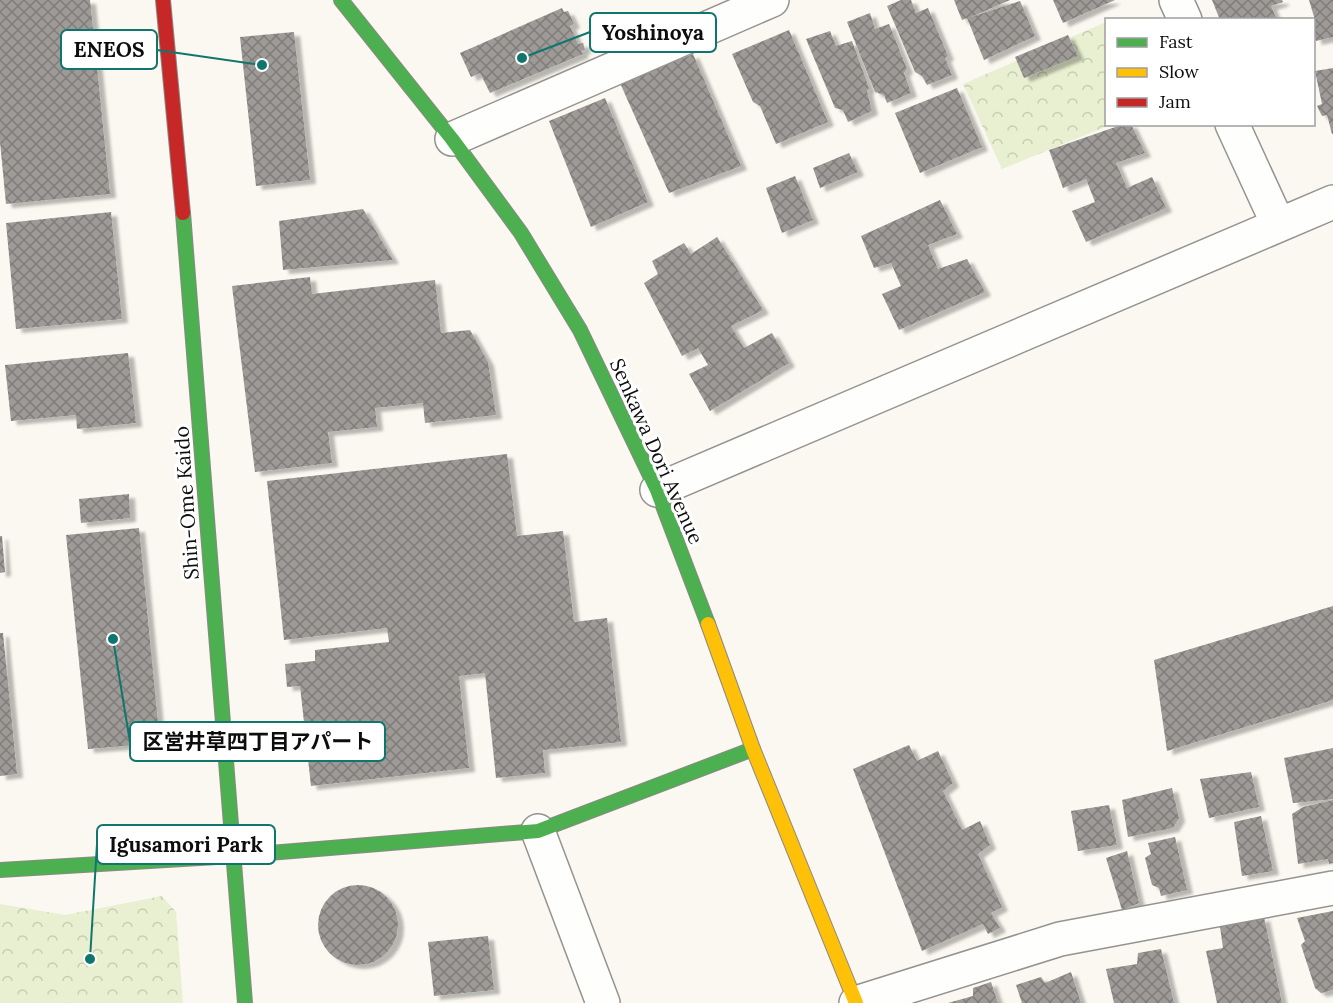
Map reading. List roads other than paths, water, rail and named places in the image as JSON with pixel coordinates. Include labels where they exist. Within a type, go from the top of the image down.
[{"type":"main road","name":"Shin-Ome Kaido","points":[[163,0],[178,144],[244,1003]]},
{"type":"main road","name":"Senkawa Dori Avenue","points":[[341,0],[452,139],[520,233],[580,330],[657,490],[712,633],[753,749],[856,1003]]},
{"type":"main road","points":[[0,870],[233,856],[538,831],[753,749]]},
{"type":"street","points":[[452,139],[772,0]]},
{"type":"street","points":[[1176,0],[1184,18]]},
{"type":"street","points":[[1233,126],[1278,224]]},
{"type":"street","points":[[657,490],[1333,202]]},
{"type":"street","points":[[538,831],[603,1003]]},
{"type":"street","points":[[856,1003],[1060,939],[1333,888]]},
{"type":"place","name":"Yoshinoya","points":[[522,58]]},
{"type":"place","name":"ENEOS","points":[[262,65]]},
{"type":"place","name":"区営井草四丁目アパート","points":[[113,639]]},
{"type":"place","name":"Igusamori Park","points":[[90,959]]}]
